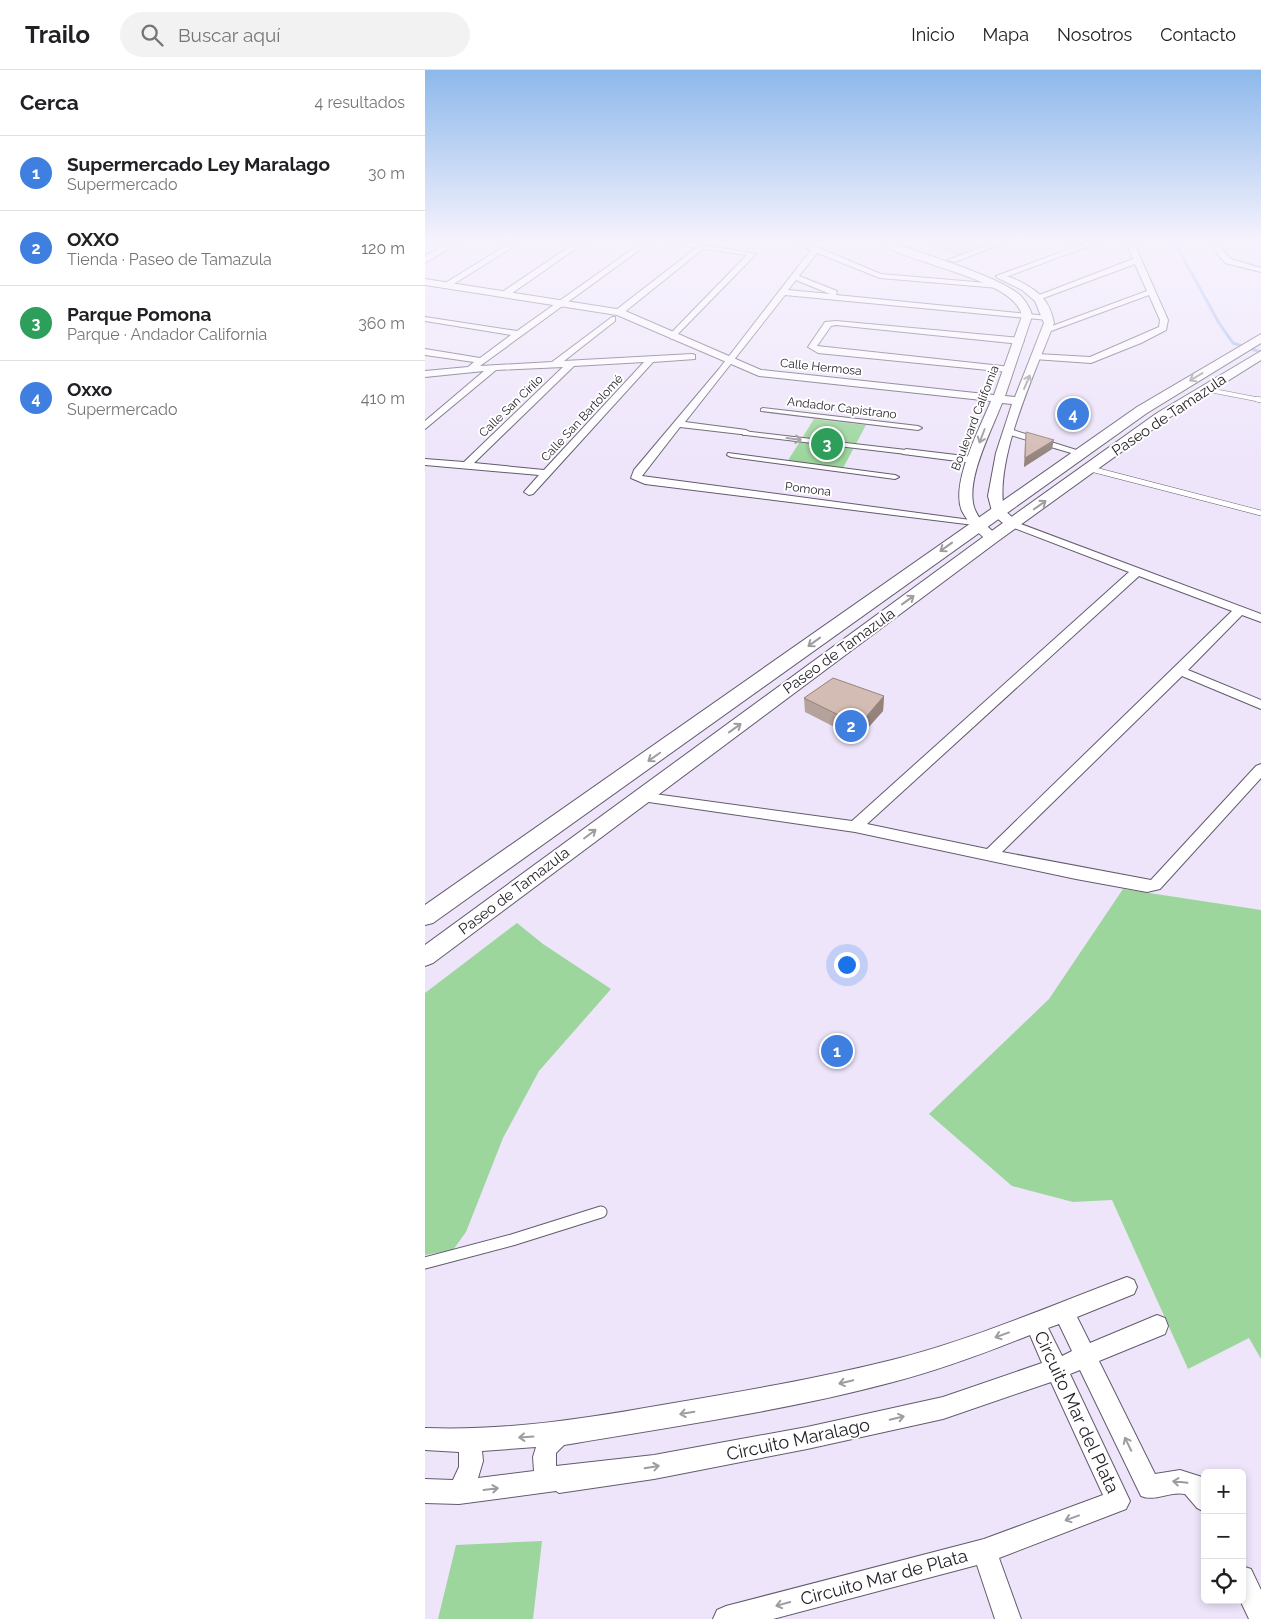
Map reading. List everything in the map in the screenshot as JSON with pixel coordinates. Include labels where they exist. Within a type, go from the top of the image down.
[{"type":"main road","name":"Paseo de Tamazula","points":[[425,916],[683,736],[978,524],[998,512],[1142,410],[1238,352],[1258,349]]},
{"type":"main road","name":"Paseo de Tamazula","points":[[425,957],[992,538],[1258,349]]},
{"type":"main road","points":[[683,736],[707,749]]},
{"type":"street","points":[[470,369],[544,315]]},
{"type":"street","name":"Calle Hermosa","points":[[609,315],[673,336],[753,371],[1017,406]]},
{"type":"street","points":[[673,336],[693,315]]},
{"type":"street","points":[[679,424],[765,315]]},
{"type":"street","points":[[1020,315],[1048,323],[1074,315]]},
{"type":"street","points":[[1047,315],[1048,323],[1037,358],[1017,406],[1002,453],[995,496],[998,512],[1013,524],[1261,618]]},
{"type":"street","points":[[1037,358],[1091,360],[1157,332],[1164,326],[1162,315]]},
{"type":"street","points":[[555,364],[615,316]]},
{"type":"street","name":"Calle Hermosa","points":[[615,316],[692,357],[737,377],[995,403]]},
{"type":"street","name":"Boulevard California","points":[[992,538],[968,514],[965,498],[967,479],[1020,341],[1027,316]]},
{"type":"street","points":[[425,319],[519,334]]},
{"type":"street","points":[[1008,369],[813,348],[827,326],[839,324],[1020,341]]},
{"type":"street","points":[[425,352],[481,361]]},
{"type":"street","points":[[425,374],[470,369],[692,357]]},
{"type":"street","name":"Calle San Bartolomé","points":[[529,492],[635,380],[651,360]]},
{"type":"street","name":"Calle San Cirilo","points":[[466,466],[572,363]]},
{"type":"street","points":[[425,426],[493,368]]},
{"type":"street","name":"Andador Capistrano","points":[[763,410],[918,428]]},
{"type":"street","points":[[679,424],[973,460]]},
{"type":"street","name":"Pomona","points":[[679,424],[638,472],[636,478],[645,481],[978,524]]},
{"type":"street","points":[[1010,432],[1081,453]]},
{"type":"street","points":[[731,455],[895,477]]},
{"type":"street","points":[[425,462],[547,473]]},
{"type":"street","points":[[855,826],[1137,571]]},
{"type":"street","points":[[990,855],[1180,671],[1240,610]]},
{"type":"street","points":[[1180,671],[1261,705]]},
{"type":"street","points":[[640,797],[855,826],[1076,873],[1155,885],[1261,769]]},
{"type":"street","points":[[425,1439],[467,1441],[560,1434],[783,1396],[893,1371],[969,1348],[1127,1287]]},
{"type":"street","name":"Circuito Mar del Plata","points":[[1064,1312],[1149,1488],[1173,1480],[1182,1480],[1194,1485],[1201,1495]]},
{"type":"street","name":"Circuito Mar del Plata","points":[[1035,1323],[1118,1500]]},
{"type":"street","name":"Circuito Maralago","points":[[425,1491],[459,1492],[559,1481],[663,1466],[807,1438],[943,1408],[1056,1369],[1157,1326]]},
{"type":"street","points":[[559,1481],[547,1474],[543,1460],[548,1445],[560,1434]]},
{"type":"street","points":[[459,1492],[473,1462],[473,1455],[467,1441]]},
{"type":"street","name":"Circuito Mar de Plata","points":[[726,1619],[984,1550],[1118,1500]]},
{"type":"street","name":"Circuito Mar de Plata","points":[[984,1550],[1008,1619]]},
{"type":"street","points":[[1246,1586],[1261,1617]]},
{"type":"lane","points":[[1204,388],[1261,400]]},
{"type":"lane","points":[[1091,469],[1261,513]]},
{"type":"lane","points":[[425,1262],[439,1261],[601,1212]]},
{"type":"green space","points":[[814,419],[866,425],[842,470],[787,462]]},
{"type":"green space","points":[[1123,889],[1261,910],[1261,1359],[1249,1338],[1188,1369],[1112,1200],[1073,1202],[1012,1186],[929,1114],[1049,999]]},
{"type":"green space","points":[[517,923],[543,944],[611,989],[539,1071],[503,1138],[466,1232],[453,1250],[425,1255],[425,993]]},
{"type":"green space","points":[[542,1541],[533,1619],[438,1619],[456,1545]]},
{"type":"building","points":[[1026,432],[1054,440],[1025,458]]},
{"type":"building","points":[[833,678],[884,696],[859,725],[804,698]]},
{"type":"waterway","points":[[1215,315],[1233,343],[1261,352]]},
{"type":"place","name":"Oxxo","points":[[1073,414]]},
{"type":"place","name":"Parque Pomona","points":[[827,444]]},
{"type":"place","name":"OXXO","points":[[851,726]]},
{"type":"place","name":"Supermercado Ley Maralago","points":[[837,1051]]}]
